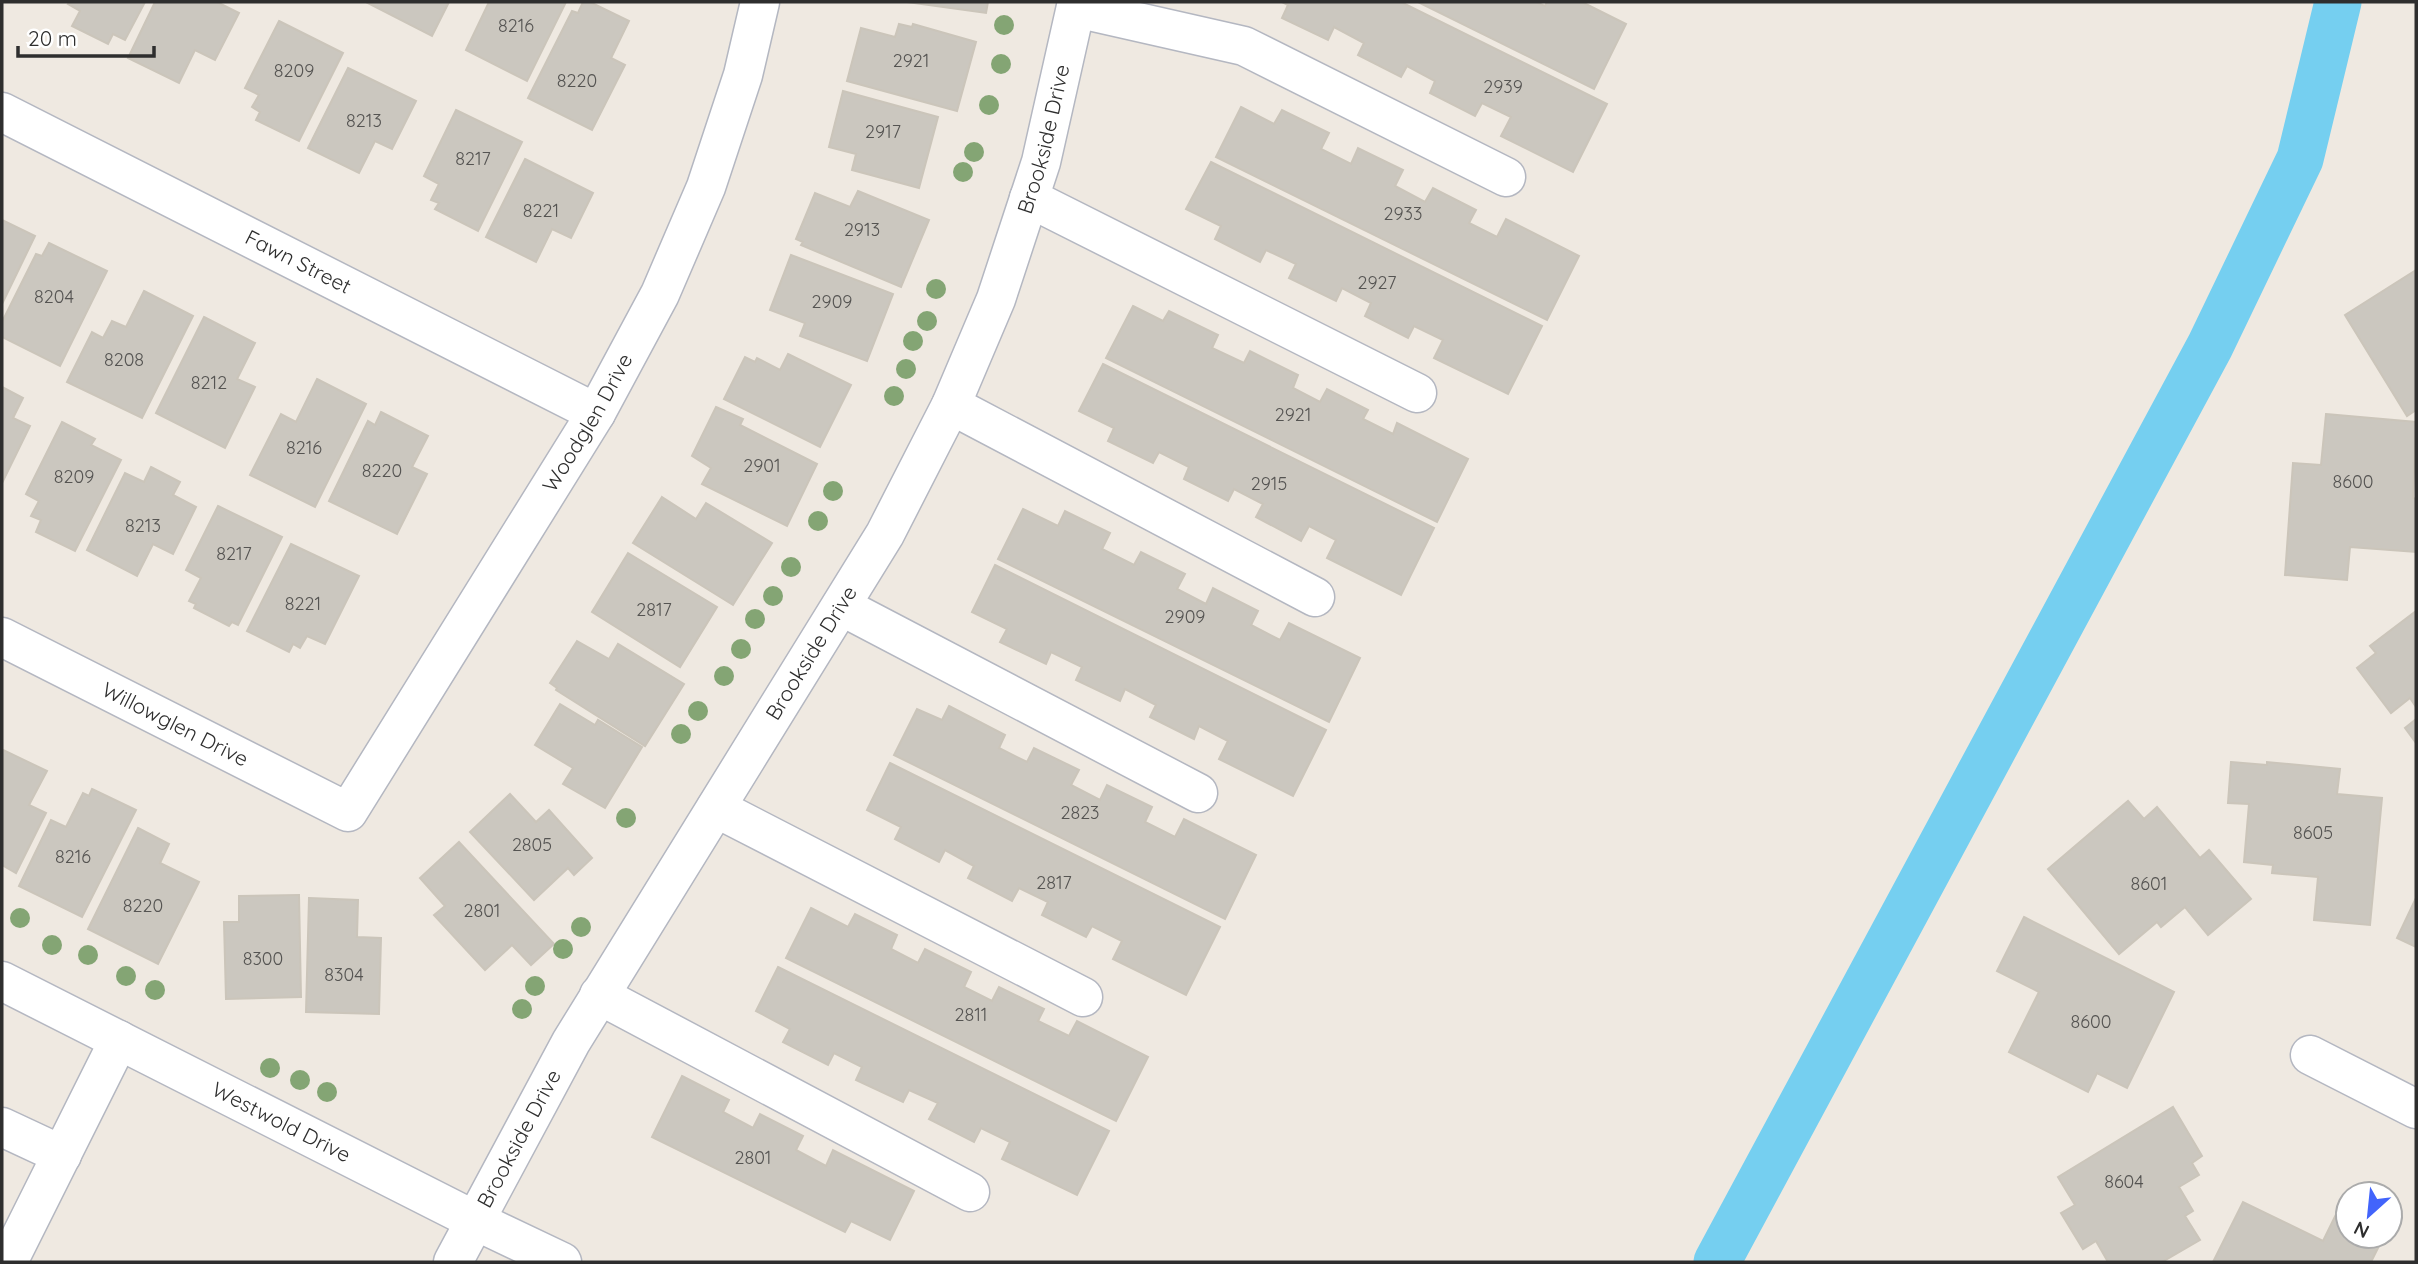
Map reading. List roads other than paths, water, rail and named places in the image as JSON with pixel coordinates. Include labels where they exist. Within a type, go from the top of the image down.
[{"type":"street","name":"Woodglen Drive","points":[[348,812],[596,413],[660,294],[706,187],[743,75],[760,2]]},
{"type":"street","points":[[1077,5],[1244,46],[1506,177]]},
{"type":"street","name":"Brookside Drive","points":[[453,1262],[571,1042],[885,534],[951,405],[996,299],[1041,162],[1077,5]]},
{"type":"street","name":"Fawn Street","points":[[2,112],[596,413]]},
{"type":"street","points":[[1029,198],[1417,393]]},
{"type":"street","points":[[951,405],[1315,597]]},
{"type":"street","points":[[841,606],[1198,793]]},
{"type":"street","name":"Willowglen Drive","points":[[2,637],[348,812]]},
{"type":"street","points":[[716,808],[1083,997]]},
{"type":"street","name":"Westwold Drive","points":[[2,981],[562,1262]]},
{"type":"street","points":[[600,995],[970,1192]]},
{"type":"street","points":[[8,1262],[119,1040]]},
{"type":"street","points":[[2310,1055],[2416,1109]]},
{"type":"street","points":[[2,1126],[62,1155]]},
{"type":"waterway","points":[[1717,1262],[2210,346],[2300,159],[2338,2]]}]
